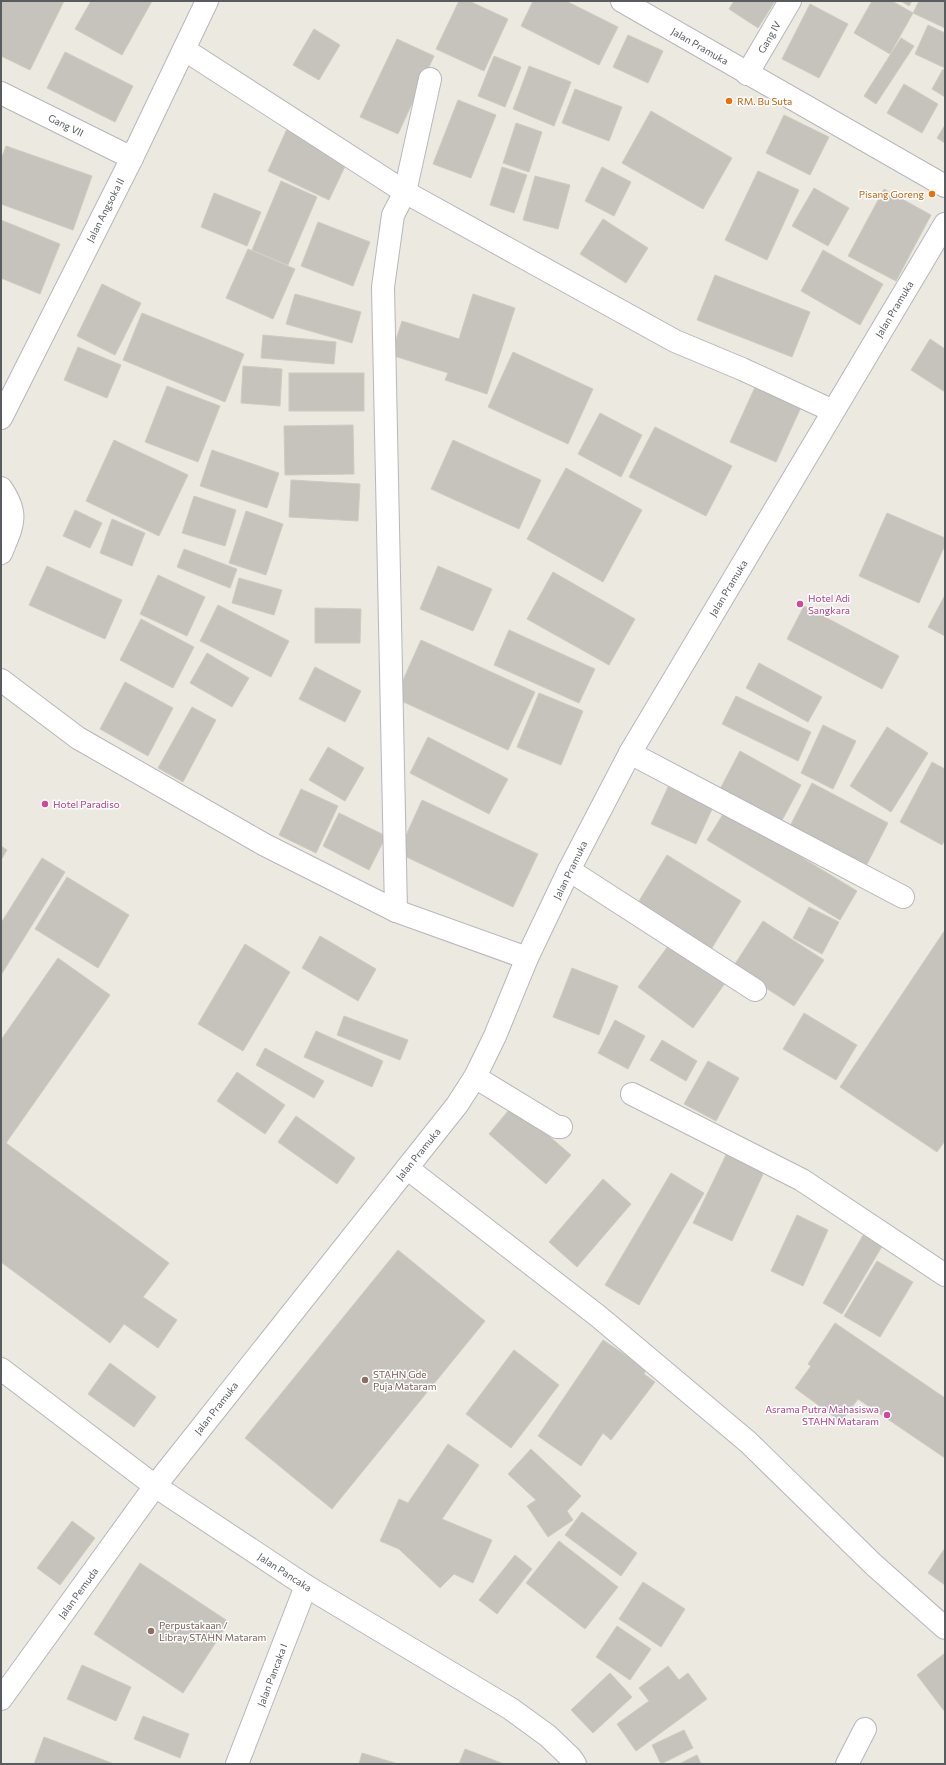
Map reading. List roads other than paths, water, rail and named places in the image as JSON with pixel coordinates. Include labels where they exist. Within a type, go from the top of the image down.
[{"type":"street","name":"Jalan Angsoka II","points":[[1,418],[132,158],[185,50],[207,1]]},
{"type":"street","name":"Jalan Pramuka","points":[[622,1],[747,74],[945,186]]},
{"type":"street","name":"Gang IV","points":[[747,74],[790,1]]},
{"type":"street","points":[[185,50],[405,192],[675,341],[742,369],[833,411]]},
{"type":"street","points":[[396,911],[383,287],[393,215],[405,192],[430,79]]},
{"type":"street","name":"Gang VII","points":[[1,93],[132,158]]},
{"type":"street","name":"Jalan Pramuka","points":[[154,1486],[457,1106],[475,1077],[495,1036],[527,958],[569,870],[630,753],[945,224]]},
{"type":"street","points":[[1,488],[9,499],[14,521],[1,553]]},
{"type":"street","points":[[1,680],[78,738],[265,845],[396,911],[527,958]]},
{"type":"street","points":[[630,753],[903,897]]},
{"type":"street","points":[[569,870],[755,990]]},
{"type":"street","points":[[475,1077],[557,1127],[561,1127]]},
{"type":"street","points":[[632,1094],[802,1180],[945,1276]]},
{"type":"street","points":[[407,1168],[598,1316],[748,1442],[874,1565],[945,1628]]},
{"type":"street","name":"Jalan Pancaka","points":[[1,1370],[154,1486],[306,1586],[510,1709],[548,1736],[571,1758],[575,1764]]},
{"type":"street","name":"Jalan Pemuda","points":[[1,1700],[154,1486]]},
{"type":"street","name":"Jalan Pancaka I","points":[[237,1764],[306,1586]]},
{"type":"street","points":[[847,1764],[865,1729]]},
{"type":"place","name":"RM. Bu Suta","points":[[729,101]]},
{"type":"place","name":"Pisang Goreng","points":[[932,194]]},
{"type":"place","name":"Hotel Adi Sangkara","points":[[800,604]]},
{"type":"place","name":"Hotel Paradiso","points":[[45,804]]},
{"type":"place","name":"STAHN Gde Puja Mataram","points":[[365,1380]]},
{"type":"place","name":"Asrama Putra Mahasiswa STAHN Mataram","points":[[887,1415]]},
{"type":"place","name":"Perpustakaan / Libray STAHN Mataram","points":[[151,1631]]}]
